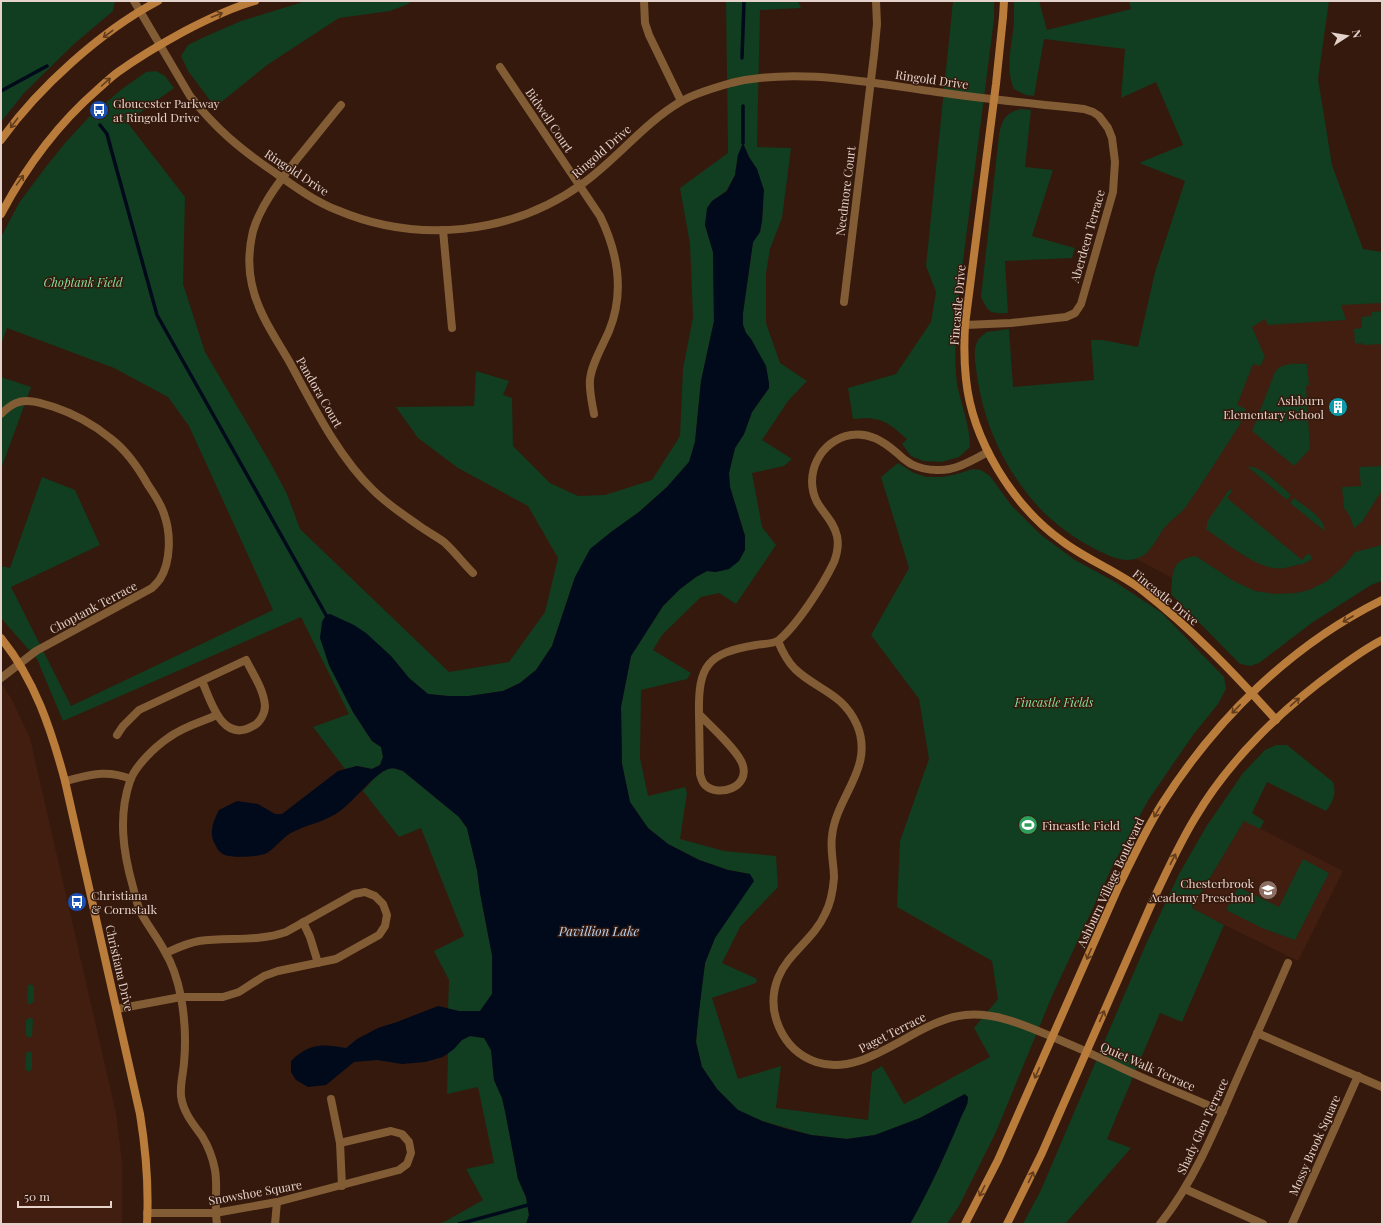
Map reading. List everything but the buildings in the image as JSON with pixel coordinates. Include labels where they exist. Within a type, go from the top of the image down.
[{"type":"main road","points":[[1,140],[16,119],[73,62],[140,11],[158,1]]},
{"type":"main road","points":[[1,214],[20,181],[42,150],[88,98],[117,72],[159,45],[210,18],[255,1]]},
{"type":"main road","name":"Fincastle Drive","points":[[1004,1],[994,100],[965,325],[964,345],[966,380],[977,425],[988,452],[1011,490],[1040,523],[1062,541],[1141,589],[1187,628],[1252,692],[1276,720]]},
{"type":"main road","name":"Ashburn Village Boulevard","points":[[965,1224],[998,1160],[1115,894],[1148,828],[1162,804],[1200,751],[1229,716],[1264,680],[1331,629],[1382,600]]},
{"type":"main road","name":"Christiana Drive","points":[[1,638],[29,680],[39,700],[55,744],[65,781],[140,1114],[144,1140],[147,1180],[147,1224]]},
{"type":"main road","points":[[1007,1224],[1033,1172],[1153,901],[1196,817],[1223,778],[1261,733],[1319,682],[1382,640]]},
{"type":"street","name":"Ringold Drive","points":[[134,1],[180,81],[201,110],[225,135],[252,157],[311,197],[334,209],[354,217],[392,226],[422,230],[464,229],[496,224],[518,218],[548,205],[580,186],[599,171],[655,120],[681,101],[717,87],[732,83],[766,77],[812,77],[870,82],[994,100]]},
{"type":"street","points":[[644,1],[645,23],[649,35],[681,101]]},
{"type":"street","name":"Needmore Court","points":[[844,302],[877,24],[876,1]]},
{"type":"street","name":"Bidwell Court","points":[[500,67],[600,216],[606,228],[615,255],[618,282],[614,314],[590,380],[594,414]]},
{"type":"street","name":"Aberdeen Terrace","points":[[965,325],[1011,323],[1066,317],[1075,313],[1081,304],[1113,192],[1115,162],[1112,138],[1108,128],[1099,116],[1084,109],[994,100]]},
{"type":"street","name":"Pandora Court","points":[[341,105],[283,178],[266,202],[254,231],[250,250],[250,273],[252,285],[257,302],[267,324],[311,402],[354,470],[389,504],[444,542],[473,573]]},
{"type":"street","points":[[443,230],[452,328]]},
{"type":"street","name":"Choptank Terrace","points":[[1,414],[8,407],[18,402],[29,401],[41,403],[73,414],[93,425],[111,438],[127,454],[141,472],[160,504],[167,525],[170,547],[160,579],[152,588],[36,651],[1,678]]},
{"type":"street","points":[[699,714],[739,756],[744,773],[741,780],[734,788],[718,791],[713,790],[702,782],[700,774],[699,714],[701,679],[705,670],[714,659],[723,652],[736,648],[778,641],[802,614],[830,570],[837,553],[837,536],[834,527],[818,503],[813,491],[812,481],[816,460],[829,444],[849,435],[863,434],[888,445],[910,464],[921,468],[937,470],[946,470],[963,465],[988,452]]},
{"type":"street","name":"Paget Terrace","points":[[778,641],[786,657],[794,668],[803,676],[842,702],[849,710],[857,725],[861,746],[860,762],[855,778],[838,811],[833,825],[831,851],[834,877],[828,908],[815,932],[782,969],[776,982],[774,1010],[778,1028],[782,1035],[792,1047],[806,1058],[818,1063],[838,1066],[862,1060],[937,1022],[966,1015],[984,1015],[1000,1018],[1029,1027],[1086,1052]]},
{"type":"street","points":[[117,735],[123,726],[139,710],[246,660],[262,694],[265,707],[262,718],[254,726],[244,730],[233,729],[223,724],[217,715],[202,681]]},
{"type":"street","points":[[216,1224],[215,1170],[208,1148],[189,1119],[181,1098],[185,1040],[181,997],[166,953],[140,910],[125,857],[122,835],[123,812],[131,780],[151,752],[178,731],[217,715]]},
{"type":"street","points":[[65,781],[93,774],[112,773],[131,780]]},
{"type":"street","points":[[117,1010],[181,997],[223,997],[239,992],[264,976],[278,971],[336,959],[379,935],[385,926],[387,915],[383,904],[375,896],[365,892],[354,894],[286,932],[264,938],[199,942],[185,945],[166,953]]},
{"type":"street","points":[[303,922],[310,936],[318,963]]},
{"type":"street","name":"Shady Glen Terrace","points":[[1160,1224],[1185,1189],[1197,1166],[1288,963]]},
{"type":"street","points":[[1257,1033],[1382,1087]]},
{"type":"street","name":"Quiet Walk Terrace","points":[[1086,1052],[1222,1112]]},
{"type":"street","name":"Mossy Brook Square","points":[[1292,1224],[1358,1076]]},
{"type":"street","points":[[331,1099],[340,1143],[342,1186]]},
{"type":"street","name":"Snowshoe Square","points":[[147,1213],[215,1213],[277,1202],[399,1170],[407,1164],[411,1153],[409,1142],[402,1134],[391,1131],[340,1143]]},
{"type":"street","points":[[1185,1189],[1262,1224]]},
{"type":"street","points":[[275,1224],[277,1202]]},
{"type":"shaded area","name":"Ashburn Elementary School","points":[[1220,227],[1360,278],[1382,271],[1382,570],[1309,613],[1174,579],[1104,542],[1191,352]]},
{"type":"shaded area","points":[[1,683],[11,698],[30,738],[116,1113],[122,1162],[122,1224],[1,1224]]},
{"type":"shaded area","name":"Chesterbrook Academy Preschool","points":[[1244,820],[1343,871],[1298,961],[1192,909]]},
{"type":"green space","points":[[1,1],[115,1],[113,11],[74,44],[24,93],[1,122]]},
{"type":"green space","points":[[306,1],[413,1],[390,11],[339,18],[267,65],[215,107],[188,71],[181,56],[188,45],[241,21]]},
{"type":"green space","points":[[726,1],[798,1],[801,8],[760,10],[757,147],[791,148],[782,218],[770,249],[766,273],[766,323],[780,363],[807,381],[788,401],[762,440],[792,459],[784,466],[752,473],[762,527],[776,545],[736,604],[719,593],[701,597],[662,635],[653,650],[691,673],[687,679],[641,690],[640,758],[648,796],[685,787],[687,793],[680,839],[724,851],[776,856],[778,887],[740,927],[722,963],[757,979],[756,983],[712,998],[738,1079],[781,1066],[776,1108],[868,1120],[872,1072],[882,1066],[904,1104],[990,1057],[974,1028],[998,999],[992,961],[897,907],[900,841],[929,759],[919,699],[871,635],[909,568],[881,477],[898,463],[914,473],[927,477],[942,477],[973,469],[981,470],[990,476],[1011,505],[1041,535],[1075,560],[1117,583],[1162,613],[1224,677],[1226,689],[1218,704],[1193,735],[1149,799],[1114,863],[1052,996],[996,1132],[959,1206],[947,1224],[910,1224],[939,1168],[968,1103],[965,1094],[920,1118],[875,1135],[847,1139],[811,1135],[762,1121],[738,1110],[717,1089],[702,1067],[696,1042],[705,963],[715,938],[726,921],[750,874],[728,870],[699,860],[668,844],[648,828],[630,802],[622,764],[621,707],[631,656],[663,606],[680,589],[696,577],[707,571],[716,572],[745,536],[730,487],[729,473],[735,448],[744,434],[752,412],[769,388],[766,366],[746,333],[743,325],[743,313],[753,242],[760,232],[763,207],[757,169],[743,144],[738,155],[735,175],[726,191],[712,201],[705,225],[713,252],[714,321],[701,381],[695,442],[689,462],[667,487],[639,512],[611,532],[575,577],[552,646],[536,670],[520,683],[503,691],[469,696],[428,694],[409,678],[391,656],[336,617],[330,614],[326,615],[322,622],[329,665],[353,712],[372,741],[381,747],[383,757],[380,765],[372,769],[357,766],[345,769],[313,727],[349,714],[301,617],[63,721],[37,659],[1,618],[1,566],[10,568],[42,477],[75,490],[100,545],[11,587],[71,706],[273,610],[189,426],[168,397],[114,368],[7,328],[1,345],[1,237],[19,203],[65,143],[89,117],[122,89],[146,72],[156,71],[165,76],[174,88],[127,122],[185,197],[183,284],[205,352],[270,462],[287,494],[300,529],[449,672],[509,662],[545,612],[558,558],[528,506],[458,468],[418,438],[396,407],[474,406],[476,371],[509,381],[503,395],[512,398],[513,446],[550,483],[578,496],[605,495],[652,480],[680,436],[683,369],[693,317],[690,244],[680,188],[728,153]]},
{"type":"green space","points":[[953,1],[994,1],[994,19],[956,316],[956,376],[969,431],[970,447],[959,457],[942,462],[923,461],[911,456],[902,444],[907,439],[883,421],[870,418],[853,419],[848,388],[896,374],[931,322],[936,292],[926,266]]},
{"type":"green space","points":[[1014,1],[1039,1],[1047,30],[1131,9],[1129,1],[1329,1],[1318,79],[1332,165],[1363,249],[1382,252],[1382,303],[1341,305],[1346,320],[1268,325],[1265,319],[1252,327],[1265,357],[1260,366],[1253,364],[1237,405],[1246,409],[1240,424],[1185,508],[1165,527],[1147,553],[1132,560],[1110,556],[1079,540],[1063,529],[1041,510],[1024,489],[1004,459],[990,428],[980,394],[975,362],[975,348],[978,340],[987,332],[1009,329],[1013,387],[1094,380],[1091,340],[1103,340],[1138,347],[1155,272],[1185,181],[1139,163],[1183,145],[1156,82],[1121,98],[1125,49],[1044,39],[1034,96],[1026,95],[1014,89],[1011,81],[1009,64],[1014,20]]},
{"type":"green space","points":[[1021,109],[1031,110],[1025,167],[1053,170],[1032,236],[1075,248],[1072,258],[1005,261],[1008,313],[994,313],[988,309],[981,297],[999,135],[1003,121],[1008,115]]},
{"type":"green space","points":[[1382,311],[1382,344],[1355,344],[1354,329],[1362,328],[1362,317],[1372,316],[1372,312]]},
{"type":"green space","points":[[1307,364],[1309,385],[1306,386],[1310,449],[1295,465],[1293,465],[1252,431],[1275,372],[1285,365]]},
{"type":"green space","points":[[1,377],[31,387],[1,469]]},
{"type":"green space","points":[[1382,466],[1382,490],[1362,522],[1354,528],[1350,516],[1344,508],[1342,487],[1361,486],[1359,467]]},
{"type":"green space","points":[[1248,467],[1259,469],[1291,495],[1287,500]]},
{"type":"green space","points":[[1231,489],[1232,491],[1227,498],[1302,560],[1307,554],[1312,556],[1311,560],[1301,565],[1284,568],[1265,566],[1247,558],[1206,529],[1207,522],[1228,491]]},
{"type":"green space","points":[[1294,498],[1318,517],[1324,526],[1325,531],[1290,503]]},
{"type":"green space","points":[[1382,545],[1382,581],[1371,585],[1313,622],[1259,663],[1250,666],[1240,664],[1171,594],[1174,568],[1181,561],[1196,556],[1232,580],[1255,591],[1276,594],[1296,593],[1309,590],[1327,581],[1344,566],[1355,552]]},
{"type":"green space","points":[[1276,745],[1287,745],[1333,782],[1335,790],[1331,804],[1326,811],[1267,782],[1252,813],[1264,821],[1260,829],[1244,821],[1192,908],[1224,925],[1182,1022],[1160,1013],[1107,1139],[1131,1148],[1065,1224],[1023,1224],[1041,1190],[1146,944],[1179,874],[1206,827],[1243,773],[1265,750]]},
{"type":"green space","points":[[392,768],[403,771],[459,817],[467,828],[477,870],[492,955],[492,994],[480,1011],[459,1011],[448,1009],[449,980],[434,951],[464,936],[421,828],[399,837],[363,791],[380,774]]},
{"type":"green space","points":[[1303,859],[1329,873],[1295,940],[1262,928],[1226,910],[1238,887],[1279,907]]},
{"type":"green space","points":[[30,984],[34,986],[34,1002],[29,1004],[27,1002],[28,986]]},
{"type":"green space","points":[[32,1018],[33,1020],[32,1036],[29,1038],[26,1035],[26,1020]]},
{"type":"green space","points":[[470,1036],[484,1038],[491,1050],[494,1080],[502,1098],[518,1179],[526,1197],[529,1215],[526,1224],[437,1224],[446,1221],[483,1200],[466,1169],[494,1163],[478,1087],[447,1094],[448,1053],[462,1040]]},
{"type":"green space","points":[[30,1051],[32,1053],[32,1069],[29,1072],[25,1069],[26,1053]]},
{"type":"water","name":"Pavillion Lake","points":[[743,143],[749,157],[757,169],[764,190],[760,232],[753,242],[743,313],[743,325],[746,333],[766,366],[769,383],[769,388],[752,412],[744,434],[735,448],[729,473],[730,487],[745,536],[745,550],[739,561],[729,569],[716,572],[707,571],[680,589],[663,606],[631,656],[621,707],[622,764],[630,802],[648,828],[668,844],[699,860],[728,870],[750,874],[754,881],[715,938],[705,963],[696,1042],[702,1067],[717,1089],[738,1110],[762,1121],[787,1129],[811,1135],[847,1139],[875,1135],[920,1118],[965,1094],[968,1097],[968,1100],[924,1199],[910,1224],[526,1224],[529,1215],[526,1197],[518,1179],[502,1098],[494,1080],[491,1050],[484,1038],[470,1036],[462,1040],[454,1049],[443,1057],[425,1062],[402,1064],[377,1060],[354,1062],[326,1085],[308,1087],[296,1080],[291,1072],[291,1061],[310,1048],[317,1046],[330,1046],[346,1048],[357,1039],[378,1028],[438,1006],[459,1011],[480,1011],[492,994],[492,955],[477,870],[467,828],[459,817],[403,771],[392,768],[377,776],[346,807],[324,820],[291,833],[267,853],[240,857],[223,854],[220,852],[213,840],[212,827],[219,810],[237,801],[258,804],[275,814],[282,814],[338,771],[357,766],[372,769],[380,765],[383,757],[381,747],[372,741],[353,712],[329,665],[320,638],[322,622],[326,615],[330,614],[354,625],[366,633],[391,656],[409,678],[428,694],[469,696],[503,691],[520,683],[536,670],[552,646],[575,577],[590,549],[639,512],[667,487],[689,462],[695,442],[701,381],[714,321],[713,252],[705,225],[707,208],[712,201],[727,191],[735,175],[738,155]]},
{"type":"waterway","points":[[742,58],[744,1]]},
{"type":"waterway","points":[[1,91],[47,66]]},
{"type":"waterway","points":[[743,106],[743,143]]},
{"type":"waterway","points":[[100,125],[107,134],[157,315],[326,615]]},
{"type":"waterway","points":[[459,1224],[528,1205]]},
{"type":"place","name":"Gloucester Parkway at Ringold Drive","points":[[99,110]]},
{"type":"place","name":"Ashburn Elementary School","points":[[1338,407]]},
{"type":"place","name":"Fincastle Field","points":[[1028,825]]},
{"type":"place","name":"Chesterbrook Academy Preschool","points":[[1268,890]]},
{"type":"place","name":"Christiana & Cornstalk","points":[[77,902]]},
{"type":"park label","name":"Choptank Field","points":[[83,282]]},
{"type":"park label","name":"Fincastle Fields","points":[[1054,702]]}]
